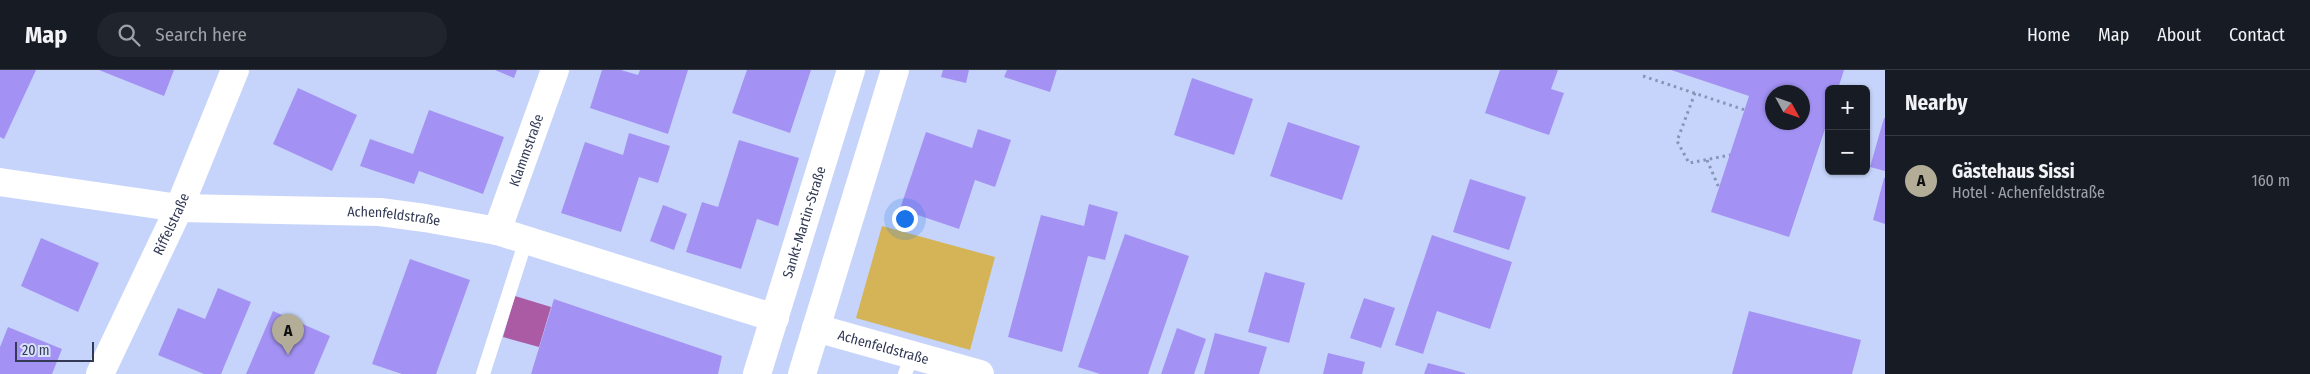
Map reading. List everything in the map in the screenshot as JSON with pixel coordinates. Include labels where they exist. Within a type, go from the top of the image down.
[{"type":"street","name":"Riffelstraße","points":[[100,374],[179,208],[234,70]]},
{"type":"street","name":"Klammstraße","points":[[497,231],[555,70]]},
{"type":"street","name":"Sankt-Martin-Straße","points":[[757,374],[851,70]]},
{"type":"street","points":[[802,374],[894,70]]},
{"type":"street","name":"Achenfeldstraße","points":[[0,182],[179,208],[380,212],[426,218],[497,231],[775,318]]},
{"type":"street","name":"Achenfeldstraße","points":[[816,328],[908,364],[980,374]]},
{"type":"lane","points":[[483,374],[526,240]]},
{"type":"path","points":[[1643,76],[1745,110]]},
{"type":"path","points":[[1695,93],[1677,141],[1689,164],[1730,155]]},
{"type":"path","points":[[1707,160],[1719,188]]},
{"type":"shaded area","points":[[882,226],[995,257],[970,350],[856,318]]},
{"type":"shaded area","points":[[515,296],[551,307],[539,347],[503,337]]},
{"type":"building","points":[[0,70],[36,70],[4,139],[0,137]]},
{"type":"building","points":[[99,70],[174,70],[164,96]]},
{"type":"building","points":[[495,70],[517,70],[514,78]]},
{"type":"building","points":[[602,70],[621,70],[638,75],[640,70],[688,70],[668,134],[590,108]]},
{"type":"building","points":[[747,70],[811,70],[790,133],[732,113]]},
{"type":"building","points":[[943,70],[969,70],[966,83],[941,77]]},
{"type":"building","points":[[1007,70],[1057,70],[1050,92],[1004,77]]},
{"type":"building","points":[[1500,70],[1558,70],[1551,89],[1564,93],[1549,135],[1485,113]]},
{"type":"building","points":[[1671,70],[1844,70],[1839,85],[1825,85],[1825,129],[1789,237],[1711,212],[1749,96]]},
{"type":"building","points":[[1192,78],[1253,99],[1234,155],[1174,135]]},
{"type":"building","points":[[298,88],[357,115],[332,171],[273,144]]},
{"type":"building","points":[[429,110],[504,137],[483,194],[419,171],[414,184],[360,166],[370,139],[413,154]]},
{"type":"building","points":[[1884,118],[1885,118],[1885,171],[1870,167]]},
{"type":"building","points":[[1288,122],[1360,146],[1342,200],[1270,176]]},
{"type":"building","points":[[978,129],[1011,140],[995,187],[975,180],[959,229],[900,209],[926,132],[972,148]]},
{"type":"building","points":[[629,133],[670,146],[658,183],[639,177],[621,232],[561,213],[585,142],[623,155]]},
{"type":"building","points":[[739,140],[799,158],[778,226],[757,219],[741,269],[686,252],[702,202],[718,207]]},
{"type":"building","points":[[1885,178],[1885,224],[1873,220]]},
{"type":"building","points":[[1470,179],[1526,197],[1509,250],[1453,232]]},
{"type":"building","points":[[1089,204],[1118,212],[1105,260],[1088,256],[1062,352],[1008,337],[1041,215],[1084,226]]},
{"type":"building","points":[[663,205],[687,214],[674,250],[650,241]]},
{"type":"building","points":[[1125,234],[1189,256],[1148,374],[1100,374],[1078,367]]},
{"type":"building","points":[[1432,235],[1512,262],[1490,329],[1437,311],[1423,354],[1395,345]]},
{"type":"building","points":[[41,238],[99,263],[78,312],[21,286]]},
{"type":"building","points":[[410,259],[470,280],[436,374],[402,374],[372,364]]},
{"type":"building","points":[[1265,272],[1305,283],[1289,343],[1248,332]]},
{"type":"building","points":[[218,288],[251,302],[221,374],[204,374],[158,355],[178,308],[205,319]]},
{"type":"building","points":[[1364,298],[1395,308],[1381,348],[1350,338]]},
{"type":"building","points":[[554,299],[722,356],[718,374],[531,374]]},
{"type":"building","points":[[273,311],[330,336],[314,374],[246,374]]},
{"type":"building","points":[[1749,311],[1861,340],[1852,374],[1732,374]]},
{"type":"building","points":[[8,327],[62,349],[52,374],[0,374],[0,347]]},
{"type":"building","points":[[1177,328],[1206,339],[1194,374],[1161,374]]},
{"type":"building","points":[[1215,333],[1267,347],[1259,374],[1204,374]]},
{"type":"building","points":[[1328,353],[1365,362],[1362,374],[1323,374]]},
{"type":"building","points":[[1428,363],[1465,373],[1465,374],[1424,374]]},
{"type":"place","name":"Gästehaus Sissi","points":[[288,355]]}]
